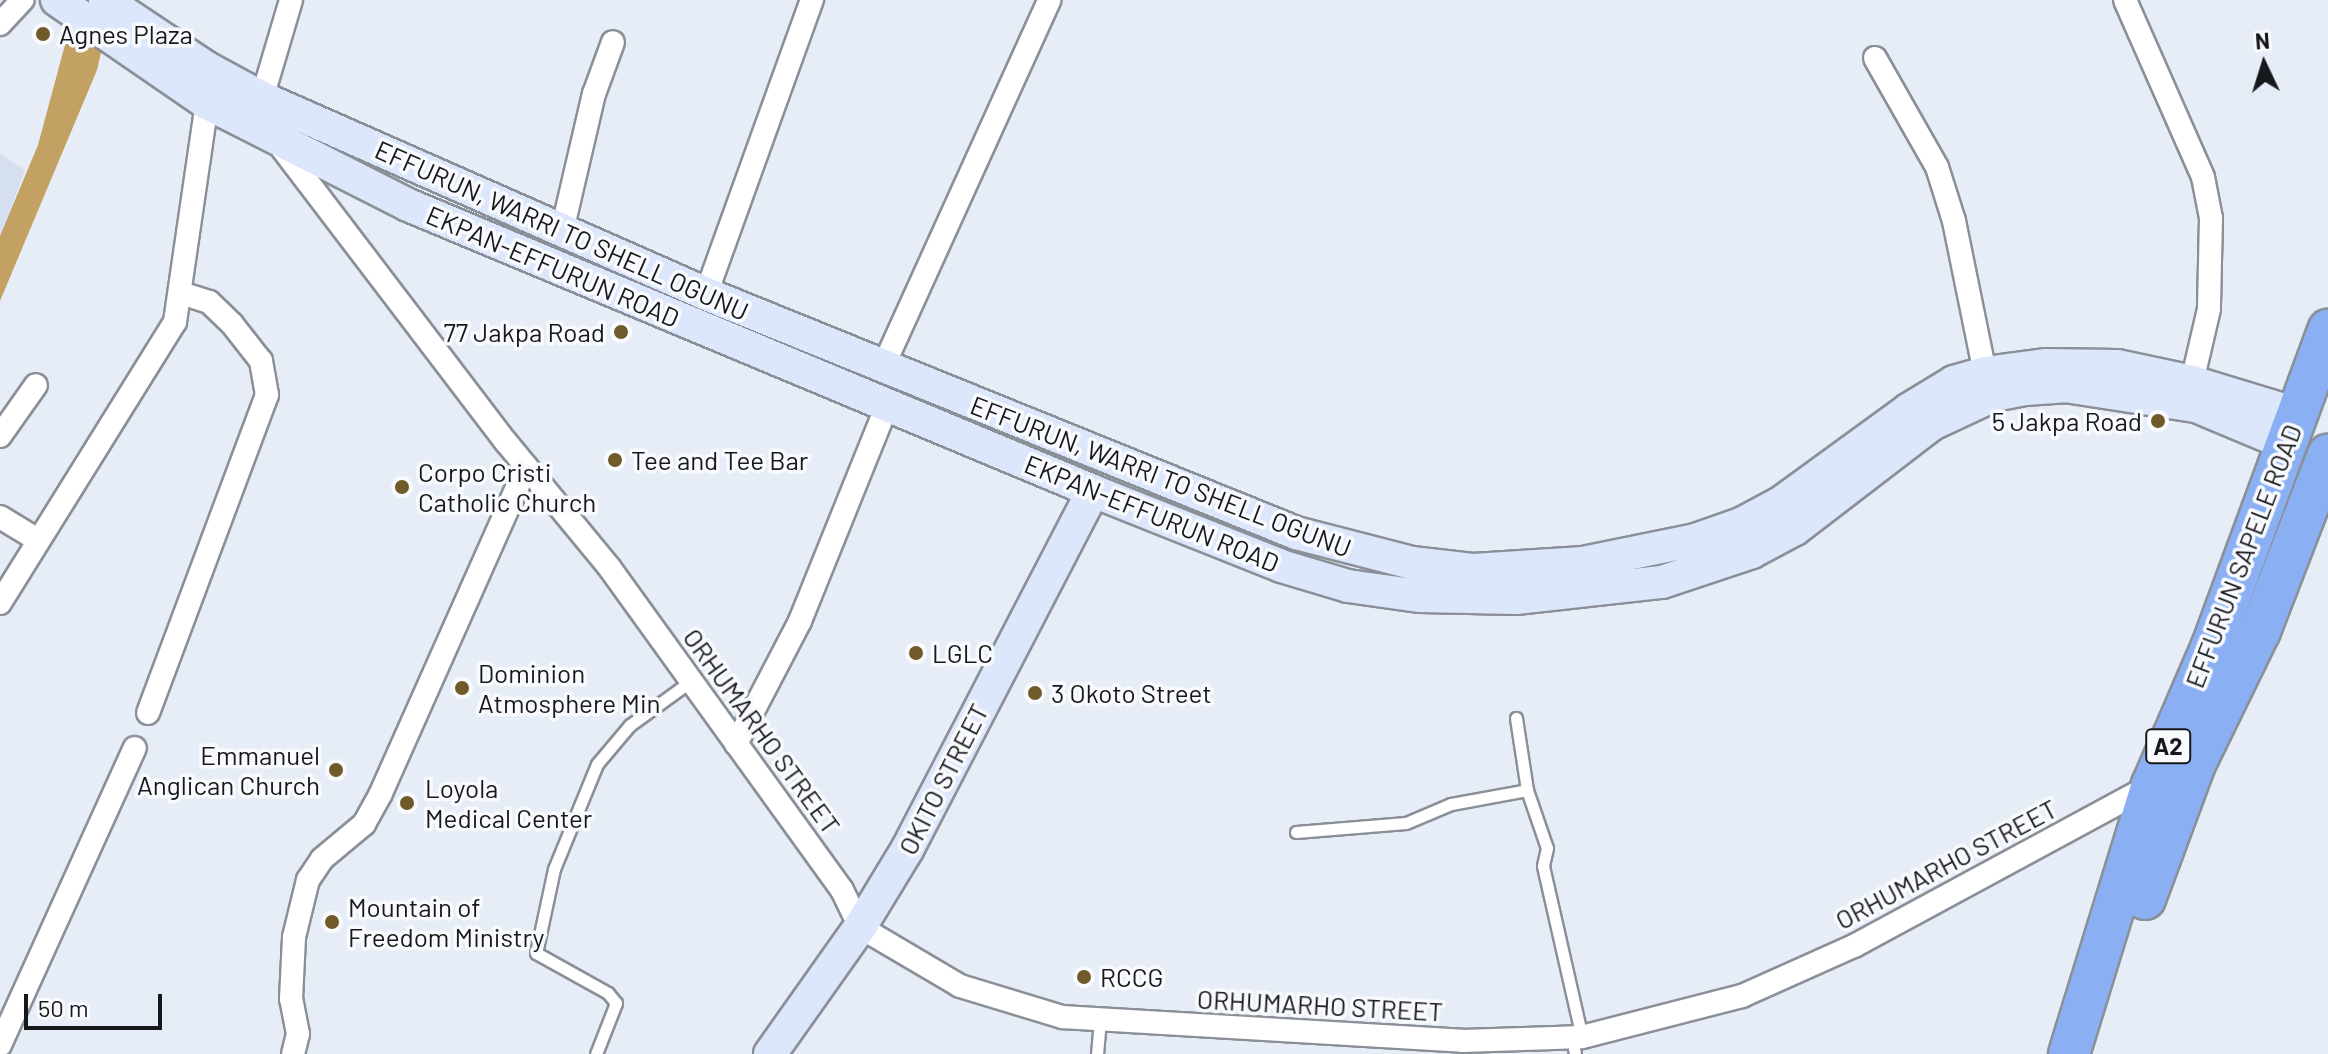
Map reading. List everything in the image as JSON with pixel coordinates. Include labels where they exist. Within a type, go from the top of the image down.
[{"type":"highway","name":"EFFURUN SAPELE ROAD","points":[[2069,1054],[2152,785],[2212,646],[2328,330]]},
{"type":"highway","name":"EFFURUN SAPELE ROAD","points":[[2091,1054],[2179,802],[2260,631],[2327,459]]},
{"type":"main road","name":"EKPAN-EFFURUN ROAD","points":[[57,0],[207,103],[421,211],[1093,491],[1281,566],[1348,586],[1420,596],[1516,598],[1662,582],[1752,552],[1795,529],[1932,424],[1994,395],[2026,389],[2065,386],[2196,406],[2292,429]]},
{"type":"main road","name":"EFFURUN, WARRI TO SHELL OGUNU","points":[[105,0],[207,68],[262,98],[706,294],[882,369],[1296,533],[1397,560],[1473,570],[1583,563],[1695,540],[1741,524],[1782,502],[1908,410],[1954,382],[1985,373],[2046,365],[2117,366],[2192,382],[2292,429]]},
{"type":"main road","name":"OKITO STREET","points":[[770,1054],[860,927],[908,848],[1093,491]]},
{"type":"main road","points":[[1281,566],[1296,533]]},
{"type":"street","points":[[0,24],[22,0]]},
{"type":"street","points":[[262,98],[291,0]]},
{"type":"street","points":[[706,294],[812,0]]},
{"type":"street","points":[[882,369],[1049,0]]},
{"type":"street","points":[[2125,0],[2194,154],[2211,218],[2209,309],[2192,382]]},
{"type":"street","points":[[562,231],[594,94],[613,42]]},
{"type":"street","points":[[1875,58],[1937,167],[1954,221],[1985,373]]},
{"type":"street","points":[[0,603],[175,322],[182,293],[207,103]]},
{"type":"street","name":"ORHUMARHO STREET","points":[[272,135],[526,467],[609,567],[842,890],[860,927],[960,986],[1062,1017],[1462,1041],[1576,1043],[1742,996],[1770,984],[1854,946],[2152,785]]},
{"type":"street","points":[[148,713],[267,395],[261,361],[232,324],[209,302],[182,293]]},
{"type":"street","points":[[0,436],[36,385]]},
{"type":"street","points":[[736,744],[800,621],[888,403]]},
{"type":"street","points":[[293,1054],[298,1034],[291,999],[294,937],[308,880],[322,859],[364,824],[381,793],[526,467]]},
{"type":"street","points":[[0,517],[38,540]]},
{"type":"street","points":[[0,1045],[135,748]]},
{"type":"lane","points":[[596,1054],[616,1003],[608,993],[536,953],[554,869],[597,764],[630,725],[691,681]]},
{"type":"lane","points":[[1516,718],[1527,790],[1547,848],[1543,866],[1576,1043]]},
{"type":"lane","points":[[1296,832],[1406,823],[1451,804],[1527,790]]},
{"type":"lane","points":[[1097,1054],[1100,1019]]},
{"type":"shaded area","points":[[77,0],[113,0],[97,70],[0,301],[0,236],[38,145]]},
{"type":"shaded area","points":[[0,154],[25,170],[0,238]]},
{"type":"place","name":"Agnes Plaza","points":[[43,34]]},
{"type":"place","name":"77 Jakpa Road","points":[[621,332]]},
{"type":"place","name":"5 Jakpa Road","points":[[2158,421]]},
{"type":"place","name":"Tee and Tee Bar","points":[[615,460]]},
{"type":"place","name":"Corpo Cristi Catholic Church","points":[[402,487]]},
{"type":"place","name":"LGLC","points":[[916,653]]},
{"type":"place","name":"Dominion Atmosphere Min","points":[[462,688]]},
{"type":"place","name":"3 Okoto Street","points":[[1035,693]]},
{"type":"place","name":"Emmanuel Anglican Church","points":[[336,770]]},
{"type":"place","name":"Loyola Medical Center","points":[[407,803]]},
{"type":"place","name":"Mountain of Freedom Ministry","points":[[332,922]]},
{"type":"place","name":"RCCG","points":[[1084,977]]}]
